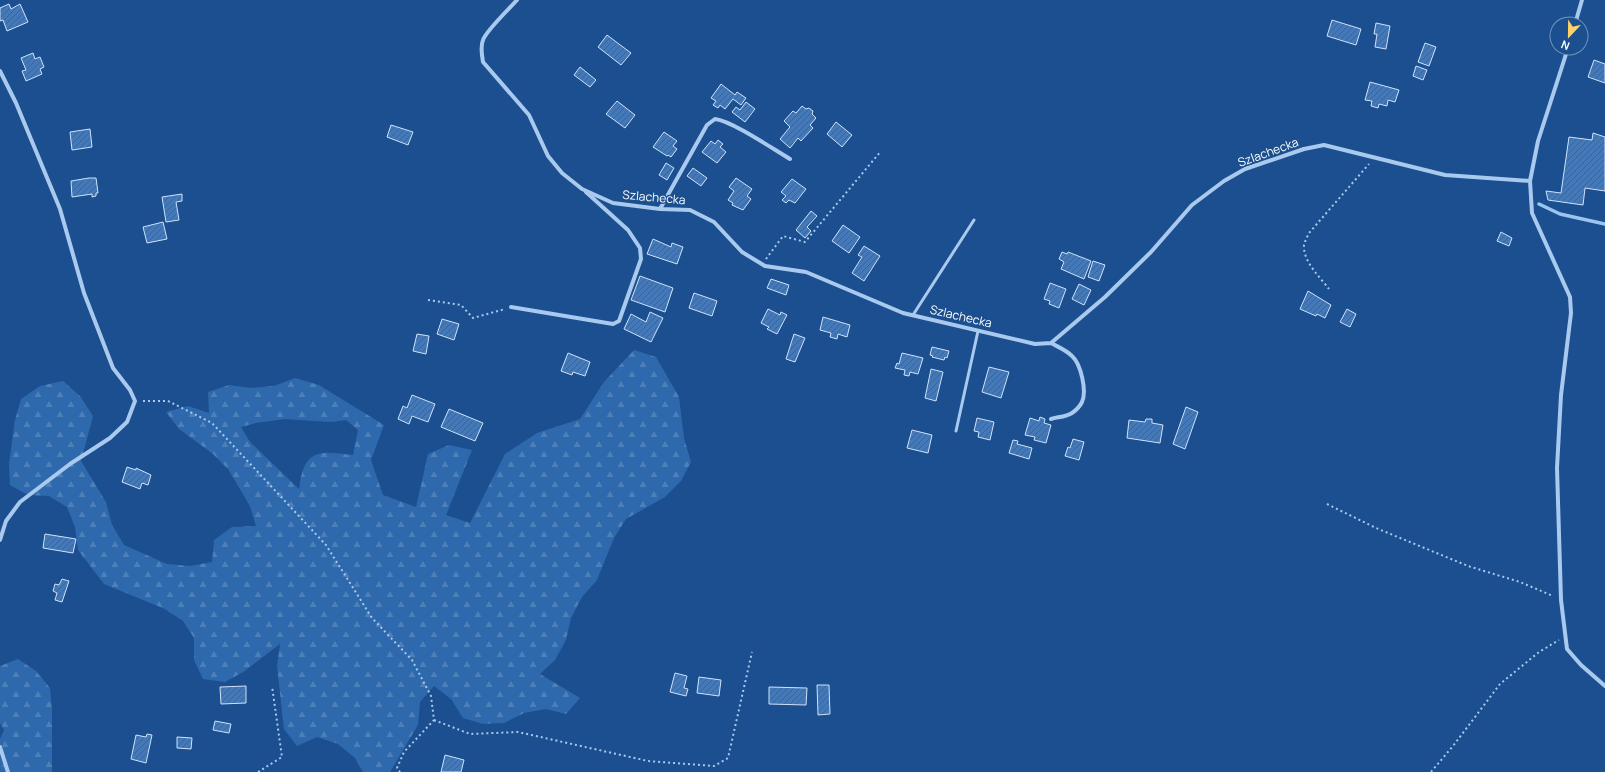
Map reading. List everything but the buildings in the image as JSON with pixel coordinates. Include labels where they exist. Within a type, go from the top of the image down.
[{"type":"street","name":"Szlachecka","points":[[517,0],[483,40],[481,51],[483,62],[529,115],[548,156],[562,173],[582,189],[613,203],[660,209],[690,210],[714,222],[742,252],[766,266],[806,272],[883,306],[913,316],[1035,344],[1051,343],[1105,297],[1151,252],[1192,205],[1224,181],[1245,169],[1304,149],[1324,145],[1445,174],[1530,181]]},
{"type":"street","points":[[1577,16],[1582,0]]},
{"type":"street","points":[[1565,56],[1538,141],[1530,181],[1532,213],[1570,297],[1571,313],[1561,395],[1557,468],[1561,600],[1567,649],[1581,665],[1605,686]]},
{"type":"street","points":[[0,71],[16,103],[60,209],[84,292],[113,368],[130,390],[135,401],[127,422],[110,438],[70,464],[20,502],[6,521],[0,540]]},
{"type":"street","points":[[660,209],[707,125],[715,119],[722,120],[734,126],[790,160]]},
{"type":"street","points":[[511,307],[613,324],[619,321],[641,259],[640,248],[628,230],[582,189]]},
{"type":"street","points":[[1051,343],[1073,356],[1081,369],[1083,382],[1082,401],[1078,408],[1071,414],[1051,419]]},
{"type":"street","points":[[0,747],[8,772]]},
{"type":"lane","points":[[913,316],[974,220]]},
{"type":"lane","points":[[956,431],[978,331]]},
{"type":"path","points":[[762,264],[783,236],[805,242],[881,150]]},
{"type":"path","points":[[1330,289],[1308,263],[1304,244],[1309,233],[1375,157]]},
{"type":"path","points":[[428,300],[461,305],[473,318],[511,307]]},
{"type":"path","points":[[135,401],[168,401],[212,423],[269,483],[326,545],[372,618],[412,660],[431,696],[434,720]]},
{"type":"path","points":[[1327,504],[1376,528],[1468,566],[1520,582],[1561,600]]},
{"type":"path","points":[[1431,772],[1453,746],[1500,684],[1540,652],[1565,636]]},
{"type":"path","points":[[434,720],[470,734],[518,732],[648,761],[714,766],[728,758],[752,652]]},
{"type":"path","points":[[258,772],[282,757],[272,686]]},
{"type":"path","points":[[400,772],[398,768],[404,752],[434,720]]},
{"type":"green space","points":[[634,350],[656,357],[679,397],[684,438],[691,462],[681,481],[665,497],[626,519],[614,538],[597,580],[582,597],[571,618],[566,640],[555,660],[540,674],[580,698],[566,714],[546,709],[524,713],[504,723],[483,724],[463,718],[451,699],[434,686],[420,702],[418,725],[390,772],[363,772],[355,758],[338,744],[317,737],[297,746],[284,729],[277,666],[280,644],[243,672],[225,682],[203,679],[194,660],[194,638],[183,621],[165,609],[104,584],[78,550],[75,527],[67,507],[49,496],[28,495],[10,485],[9,464],[15,420],[21,399],[40,386],[63,381],[80,396],[93,416],[81,461],[106,502],[112,525],[124,545],[167,564],[190,566],[212,562],[214,540],[232,527],[256,526],[250,506],[228,469],[213,454],[179,429],[166,412],[188,406],[209,413],[208,392],[229,385],[251,388],[274,386],[295,378],[319,385],[384,425],[371,460],[383,495],[416,507],[428,454],[449,445],[472,450],[446,515],[470,523],[505,454],[537,433],[580,419],[604,382]],"holes":[[[285,419],[331,422],[346,420],[358,430],[353,455],[329,453],[316,455],[306,464],[301,475],[299,489],[250,442],[241,427],[256,423]]]},
{"type":"green space","points":[[18,659],[36,671],[50,688],[52,709],[52,772],[0,772],[0,739],[4,730],[0,723],[0,666]]},
{"type":"waterway","points":[[1539,204],[1560,214],[1605,224]]}]
